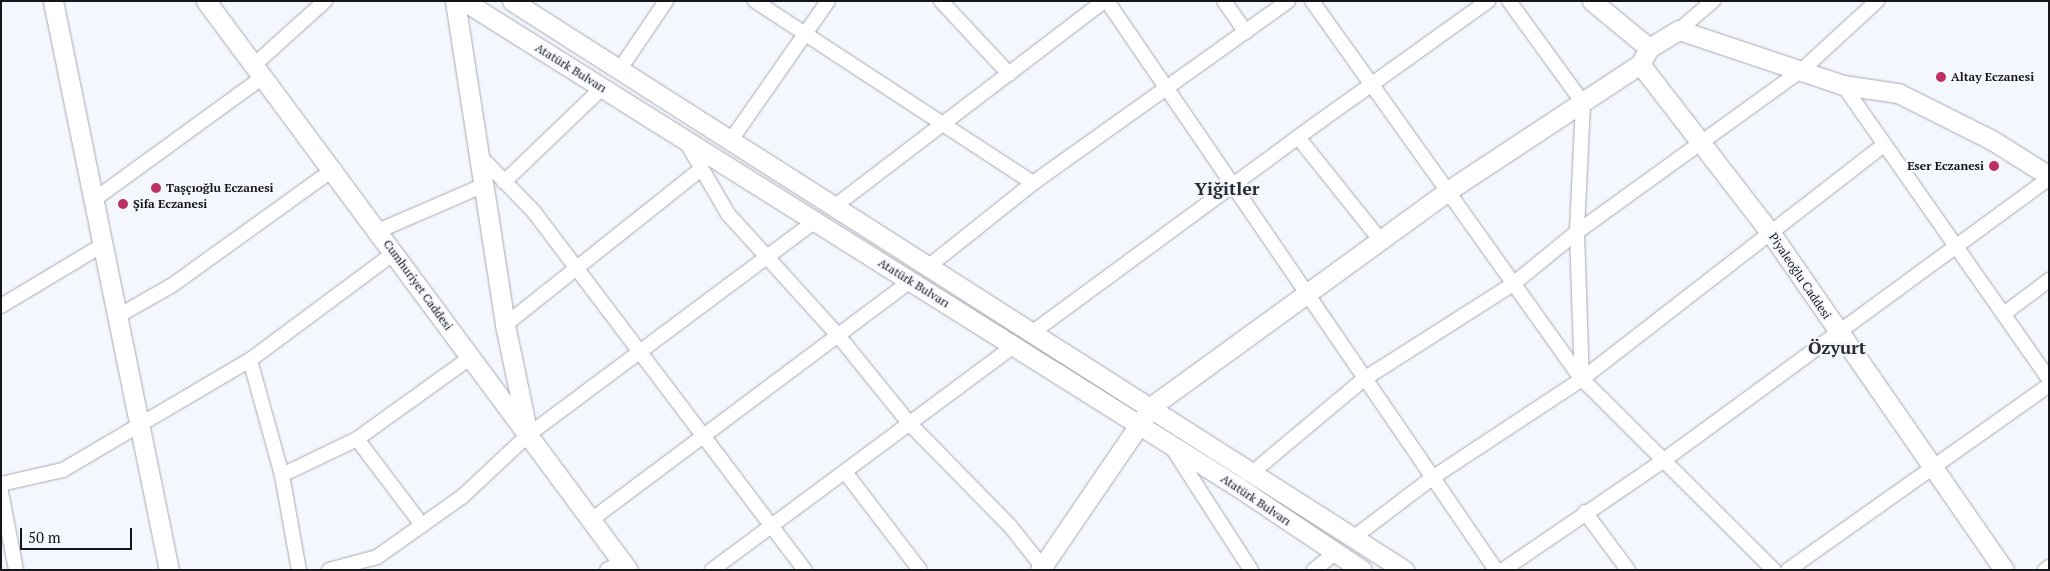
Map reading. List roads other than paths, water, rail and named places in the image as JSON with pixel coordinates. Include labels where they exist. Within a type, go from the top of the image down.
[{"type":"main road","points":[[54,1],[169,570]]},
{"type":"main road","name":"Cumhuriyet Caddesi","points":[[206,1],[334,170],[591,520],[619,567]]},
{"type":"main road","points":[[455,1],[476,153],[504,325],[528,435]]},
{"type":"main road","name":"Atatürk Bulvarı","points":[[464,1],[684,139],[706,163],[815,221],[1238,487],[1362,570]]},
{"type":"main road","name":"Atatürk Bulvarı","points":[[512,1],[1152,406],[1404,570]]},
{"type":"main road","name":"Piyaleoğlu Caddesi","points":[[1597,3],[1644,56],[1702,144],[1770,232],[1836,331],[2004,570]]},
{"type":"main road","points":[[1043,569],[1138,424],[1152,406],[1310,294],[1450,190],[1583,103],[1679,30],[1843,85],[1898,92],[1992,140],[2049,177]]},
{"type":"main road","points":[[602,88],[620,70]]},
{"type":"main road","points":[[706,163],[731,140]]},
{"type":"main road","points":[[815,221],[835,206]]},
{"type":"main road","points":[[910,281],[930,266]]},
{"type":"main road","points":[[1014,346],[1033,332]]},
{"type":"main road","points":[[1238,487],[1253,472]]},
{"type":"main road","points":[[1335,553],[1353,538]]},
{"type":"street","points":[[95,199],[259,71],[325,1]]},
{"type":"street","points":[[620,70],[666,1]]},
{"type":"street","points":[[755,1],[806,36],[947,124],[1033,183]]},
{"type":"street","points":[[731,140],[806,36],[828,1]]},
{"type":"street","points":[[941,1],[1009,74]]},
{"type":"street","points":[[835,206],[947,124],[1009,74],[1106,1],[1310,294],[1364,379],[1496,570]]},
{"type":"street","points":[[1224,1],[1246,32]]},
{"type":"street","points":[[930,266],[1033,183],[1288,1]]},
{"type":"street","points":[[1312,1],[1450,190],[1513,284],[1582,379],[1774,570]]},
{"type":"street","points":[[1033,332],[1298,137],[1488,1]]},
{"type":"street","points":[[1509,1],[1583,103],[1577,232],[1582,379]]},
{"type":"street","points":[[1679,30],[1713,1]]},
{"type":"street","points":[[1253,472],[1364,379],[1513,284],[1577,232],[1702,144],[1802,70],[1878,1]]},
{"type":"street","points":[[1843,85],[1884,145],[1959,246],[2049,379]]},
{"type":"street","points":[[504,182],[602,88]]},
{"type":"street","points":[[1298,137],[1381,241]]},
{"type":"street","points":[[1353,538],[1432,478],[1582,379],[1884,145]]},
{"type":"street","points":[[476,153],[534,212],[805,570]]},
{"type":"street","points":[[504,325],[577,270],[706,163],[728,214],[837,334],[910,424],[1010,526],[1043,569]]},
{"type":"street","points":[[118,316],[171,286],[334,170]]},
{"type":"street","points":[[1504,570],[1585,512],[1664,460],[1836,331],[1959,246],[2049,177]]},
{"type":"street","points":[[378,231],[482,186]]},
{"type":"street","points":[[328,570],[377,557],[422,525],[462,496],[528,435],[815,221]]},
{"type":"street","points":[[1,306],[104,244]]},
{"type":"street","points":[[1,484],[64,470],[140,423],[250,360],[394,253]]},
{"type":"street","points":[[2005,313],[2049,280]]},
{"type":"street","points":[[591,520],[910,281]]},
{"type":"street","points":[[712,570],[1014,346]]},
{"type":"street","points":[[282,476],[357,439],[471,356]]},
{"type":"street","points":[[250,360],[282,476],[299,570]]},
{"type":"street","points":[[1788,570],[2049,385]]},
{"type":"street","points":[[357,439],[422,525]]},
{"type":"street","points":[[1170,444],[1251,570]]},
{"type":"street","points":[[845,472],[920,570]]},
{"type":"street","points":[[1,492],[16,570]]},
{"type":"street","points":[[1585,512],[1628,570]]},
{"type":"street","points":[[1314,570],[1335,553]]},
{"type":"street","points":[[2045,570],[2049,567]]},
{"type":"place","name":"Altay Eczanesi","points":[[1941,77]]},
{"type":"place","name":"Eser Eczanesi","points":[[1994,166]]},
{"type":"place","name":"Taşçıoğlu Eczanesi","points":[[156,188]]},
{"type":"place","name":"Şifa Eczanesi","points":[[123,204]]},
{"type":"district","name":"Yiğitler","points":[[1227,188]]},
{"type":"district","name":"Özyurt","points":[[1837,347]]}]
